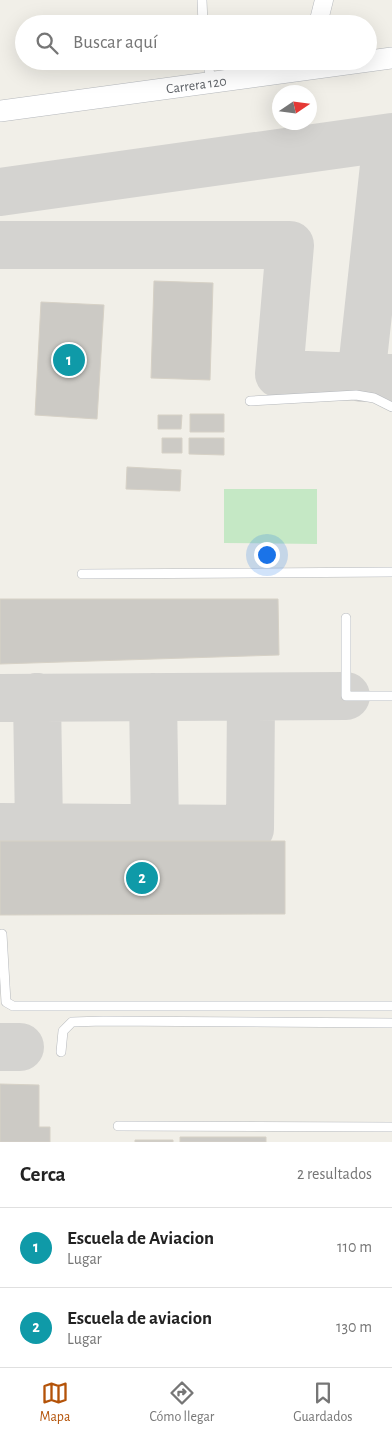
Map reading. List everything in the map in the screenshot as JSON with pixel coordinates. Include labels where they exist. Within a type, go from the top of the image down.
[{"type":"street","points":[[320,15],[324,0]]},
{"type":"street","name":"Carrera 120","points":[[377,59],[392,58]]},
{"type":"street","name":"Carrera 120","points":[[0,111],[212,83],[285,70]]},
{"type":"lane","points":[[202,0],[203,15]]},
{"type":"lane","points":[[209,70],[212,83]]},
{"type":"lane","points":[[250,401],[356,395],[374,398],[392,407]]},
{"type":"lane","points":[[82,574],[392,572]]},
{"type":"lane","points":[[346,618],[346,696],[392,696]]},
{"type":"lane","points":[[2,934],[6,1002],[13,1006],[392,1006]]},
{"type":"lane","points":[[61,1052],[63,1031],[72,1022],[392,1023]]},
{"type":"lane","points":[[118,1126],[392,1128]]},
{"type":"green space","points":[[224,489],[317,489],[317,544],[224,543]]},
{"type":"building","points":[[154,281],[213,283],[210,380],[151,378]]},
{"type":"building","points":[[41,302],[104,305],[97,419],[35,415]]},
{"type":"building","points":[[190,414],[224,414],[224,432],[190,432]]},
{"type":"building","points":[[158,415],[182,415],[181,429],[158,429]]},
{"type":"building","points":[[162,438],[182,438],[182,453],[162,453]]},
{"type":"building","points":[[189,438],[224,438],[224,455],[189,454]]},
{"type":"building","points":[[127,467],[181,470],[180,491],[126,489]]},
{"type":"building","points":[[0,599],[278,599],[279,655],[0,664]]},
{"type":"building","points":[[0,841],[285,841],[285,914],[0,915]]},
{"type":"building","points":[[0,1084],[39,1085],[39,1127],[50,1127],[50,1142],[0,1142]]},
{"type":"building","points":[[180,1137],[266,1137],[266,1142],[180,1142]]},
{"type":"building","points":[[135,1140],[173,1140],[173,1142],[135,1142]]},
{"type":"taxiway","points":[[0,192],[392,137]]},
{"type":"taxiway","points":[[361,378],[387,138]]},
{"type":"taxiway","points":[[0,245],[290,245],[279,374],[392,378]]},
{"type":"taxiway","points":[[0,698],[346,696]]},
{"type":"taxiway","points":[[37,697],[39,828]]},
{"type":"taxiway","points":[[153,697],[155,829]]},
{"type":"taxiway","points":[[0,827],[250,829],[251,697]]},
{"type":"taxiway","points":[[0,1047],[20,1047]]},
{"type":"place","name":"Escuela de Aviacion","points":[[69,360]]},
{"type":"place","name":"Escuela de aviacion","points":[[142,878]]}]
